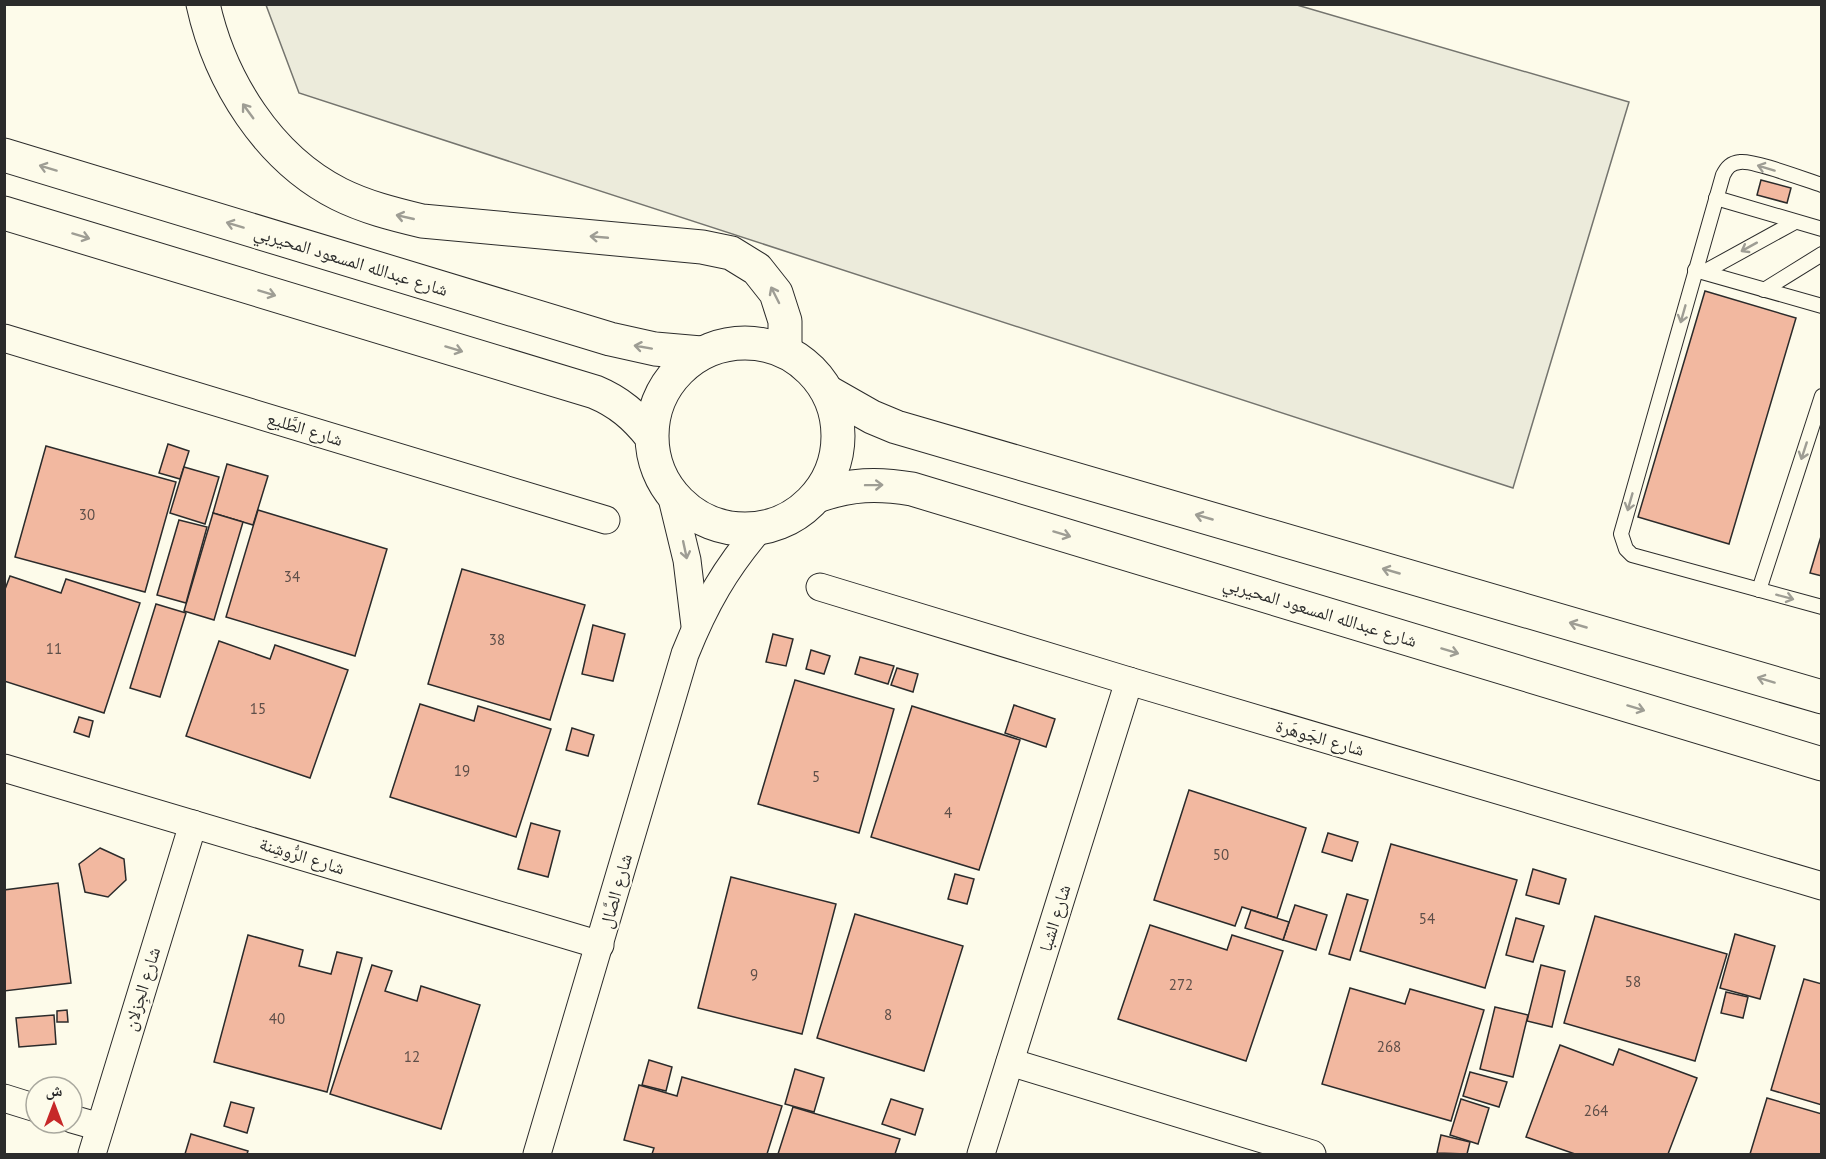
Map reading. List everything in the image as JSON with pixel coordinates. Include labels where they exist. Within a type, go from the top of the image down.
[{"type":"main road","points":[[203,4],[206,19],[223,63],[242,102],[269,138],[285,154],[301,169],[338,193],[379,211],[422,221],[702,247],[731,253],[757,269],[776,293],[785,321],[785,351]]},
{"type":"main road","name":"شارع عبدالله المسعود المحيربي","points":[[4,155],[610,339],[655,349],[701,353]]},
{"type":"main road","points":[[4,213],[595,392],[612,399],[626,409],[651,436]]},
{"type":"main road","points":[[758,343],[785,351],[810,369],[828,392],[836,413],[839,434],[836,456],[829,477],[817,496],[801,511],[781,522],[760,528],[740,529],[720,526],[702,519],[685,508],[671,494],[660,476],[653,456],[651,436],[654,411],[664,388],[680,368],[701,353],[729,344],[758,343]]},
{"type":"main road","points":[[828,392],[857,410],[896,427],[1821,697]]},
{"type":"main road","name":"شارع عبدالله المسعود المحيربي","points":[[817,496],[841,488],[866,485],[889,485],[912,489],[1821,764]]},
{"type":"street","name":"شارع الطَّليع","points":[[4,338],[606,520]]},
{"type":"street","name":"شارع الصَّال","points":[[671,494],[687,560],[696,627]]},
{"type":"street","name":"شارع الصَّال","points":[[537,1155],[685,654],[708,601],[723,575],[760,528]]},
{"type":"street","name":"شارع الجَوهَرة","points":[[820,587],[1821,886]]},
{"type":"street","name":"شارع الشبا","points":[[981,1155],[1129,681]]},
{"type":"street","name":"شارع الرُّوشِنة","points":[[4,768],[600,945]]},
{"type":"street","name":"شارع الجِزلان","points":[[92,1155],[193,824]]},
{"type":"street","points":[[1010,1062],[1312,1155]]},
{"type":"street","points":[[4,1098],[24,1104]]},
{"type":"street","points":[[84,1122],[100,1127]]},
{"type":"lane","points":[[1821,185],[1745,161],[1730,164],[1726,169],[1716,198],[1700,271],[1621,534],[1626,549],[1632,555],[1821,607]]},
{"type":"lane","points":[[1716,198],[1821,230]]},
{"type":"lane","points":[[1700,271],[1795,222]]},
{"type":"lane","points":[[1764,290],[1821,254]]},
{"type":"lane","points":[[1700,271],[1821,306]]},
{"type":"lane","points":[[1759,590],[1821,396]]},
{"type":"shaded area","points":[[266,5],[1297,5],[1629,102],[1513,488],[299,93]]},
{"type":"building","points":[[1761,180],[1791,188],[1787,203],[1757,195]]},
{"type":"building","points":[[1705,291],[1796,318],[1729,544],[1638,517]]},
{"type":"building","points":[[168,444],[189,451],[180,479],[159,473]]},
{"type":"building","points":[[46,446],[176,482],[145,592],[15,557]]},
{"type":"building","points":[[227,464],[268,476],[253,525],[213,513]]},
{"type":"building","points":[[184,467],[219,477],[205,524],[170,513]]},
{"type":"building","points":[[258,510],[387,549],[355,656],[226,617]]},
{"type":"building","points":[[213,513],[243,522],[214,620],[184,611]]},
{"type":"building","points":[[179,520],[207,527],[186,603],[157,595]]},
{"type":"building","points":[[1822,533],[1822,576],[1810,573]]},
{"type":"building","points":[[462,569],[585,605],[550,720],[428,684]]},
{"type":"building","points":[[10,576],[61,593],[66,579],[140,603],[104,713],[4,681],[4,592]]},
{"type":"building","points":[[156,604],[186,613],[160,697],[130,688]]},
{"type":"building","points":[[593,625],[625,634],[613,681],[582,674]]},
{"type":"building","points":[[773,634],[793,639],[786,666],[766,662]]},
{"type":"building","points":[[219,641],[270,659],[275,645],[348,670],[310,778],[186,736]]},
{"type":"building","points":[[811,650],[830,656],[824,674],[806,669]]},
{"type":"building","points":[[860,657],[894,666],[888,684],[855,674]]},
{"type":"building","points":[[897,668],[918,674],[913,692],[891,685]]},
{"type":"building","points":[[795,680],[894,709],[859,833],[758,804]]},
{"type":"building","points":[[420,704],[474,721],[478,706],[551,729],[516,837],[390,797]]},
{"type":"building","points":[[1014,705],[1055,719],[1046,747],[1005,733]]},
{"type":"building","points":[[912,706],[1020,740],[979,870],[871,837]]},
{"type":"building","points":[[79,717],[93,721],[89,737],[74,732]]},
{"type":"building","points":[[572,728],[594,735],[588,756],[566,750]]},
{"type":"building","points":[[1189,790],[1306,828],[1277,918],[1242,907],[1235,926],[1154,900]]},
{"type":"building","points":[[531,823],[560,831],[548,877],[518,869]]},
{"type":"building","points":[[1328,833],[1358,842],[1352,861],[1322,852]]},
{"type":"building","points":[[1391,844],[1517,880],[1485,988],[1360,951]]},
{"type":"building","points":[[100,848],[124,859],[126,880],[108,897],[85,892],[79,864]]},
{"type":"building","points":[[1533,869],[1566,879],[1559,904],[1526,895]]},
{"type":"building","points":[[955,874],[974,879],[967,904],[948,899]]},
{"type":"building","points":[[731,877],[836,904],[802,1034],[698,1008]]},
{"type":"building","points":[[58,883],[71,983],[4,991],[4,890]]},
{"type":"building","points":[[1347,894],[1368,900],[1350,960],[1329,954]]},
{"type":"building","points":[[1295,905],[1327,915],[1316,950],[1283,940]]},
{"type":"building","points":[[1251,910],[1289,922],[1283,940],[1245,928]]},
{"type":"building","points":[[855,914],[963,946],[924,1071],[817,1038]]},
{"type":"building","points":[[1595,916],[1727,954],[1695,1061],[1564,1023]]},
{"type":"building","points":[[1516,918],[1544,926],[1533,962],[1506,955]]},
{"type":"building","points":[[1150,925],[1227,950],[1232,935],[1283,951],[1246,1061],[1118,1019]]},
{"type":"building","points":[[1735,934],[1775,946],[1760,999],[1720,988]]},
{"type":"building","points":[[248,935],[303,950],[299,966],[331,974],[337,952],[362,958],[327,1092],[214,1062]]},
{"type":"building","points":[[372,965],[392,971],[385,991],[417,1001],[421,986],[480,1005],[441,1129],[330,1094]]},
{"type":"building","points":[[1541,965],[1565,971],[1552,1027],[1527,1021]]},
{"type":"building","points":[[1804,979],[1822,984],[1822,1105],[1771,1090]]},
{"type":"building","points":[[1350,988],[1405,1004],[1410,989],[1484,1010],[1451,1121],[1322,1084]]},
{"type":"building","points":[[1726,992],[1748,997],[1743,1018],[1721,1013]]},
{"type":"building","points":[[1495,1007],[1528,1015],[1513,1077],[1480,1069]]},
{"type":"building","points":[[67,1010],[68,1022],[57,1022],[57,1011]]},
{"type":"building","points":[[54,1015],[56,1044],[19,1047],[16,1018]]},
{"type":"building","points":[[1560,1045],[1613,1065],[1619,1049],[1697,1078],[1668,1154],[1575,1154],[1526,1137]]},
{"type":"building","points":[[649,1060],[672,1067],[666,1091],[642,1085]]},
{"type":"building","points":[[795,1069],[824,1078],[814,1112],[785,1104]]},
{"type":"building","points":[[1470,1072],[1507,1082],[1499,1107],[1463,1096]]},
{"type":"building","points":[[682,1077],[782,1106],[767,1154],[652,1154],[654,1148],[624,1140],[639,1085],[677,1096]]},
{"type":"building","points":[[1767,1098],[1822,1114],[1822,1154],[1750,1154]]},
{"type":"building","points":[[891,1099],[923,1109],[915,1135],[882,1124]]},
{"type":"building","points":[[1461,1099],[1489,1108],[1478,1144],[1450,1135]]},
{"type":"building","points":[[231,1102],[254,1108],[247,1133],[224,1126]]},
{"type":"building","points":[[793,1107],[900,1139],[895,1154],[778,1154]]},
{"type":"building","points":[[191,1134],[248,1151],[247,1154],[185,1154]]},
{"type":"building","points":[[1441,1135],[1470,1142],[1467,1154],[1437,1153]]}]
